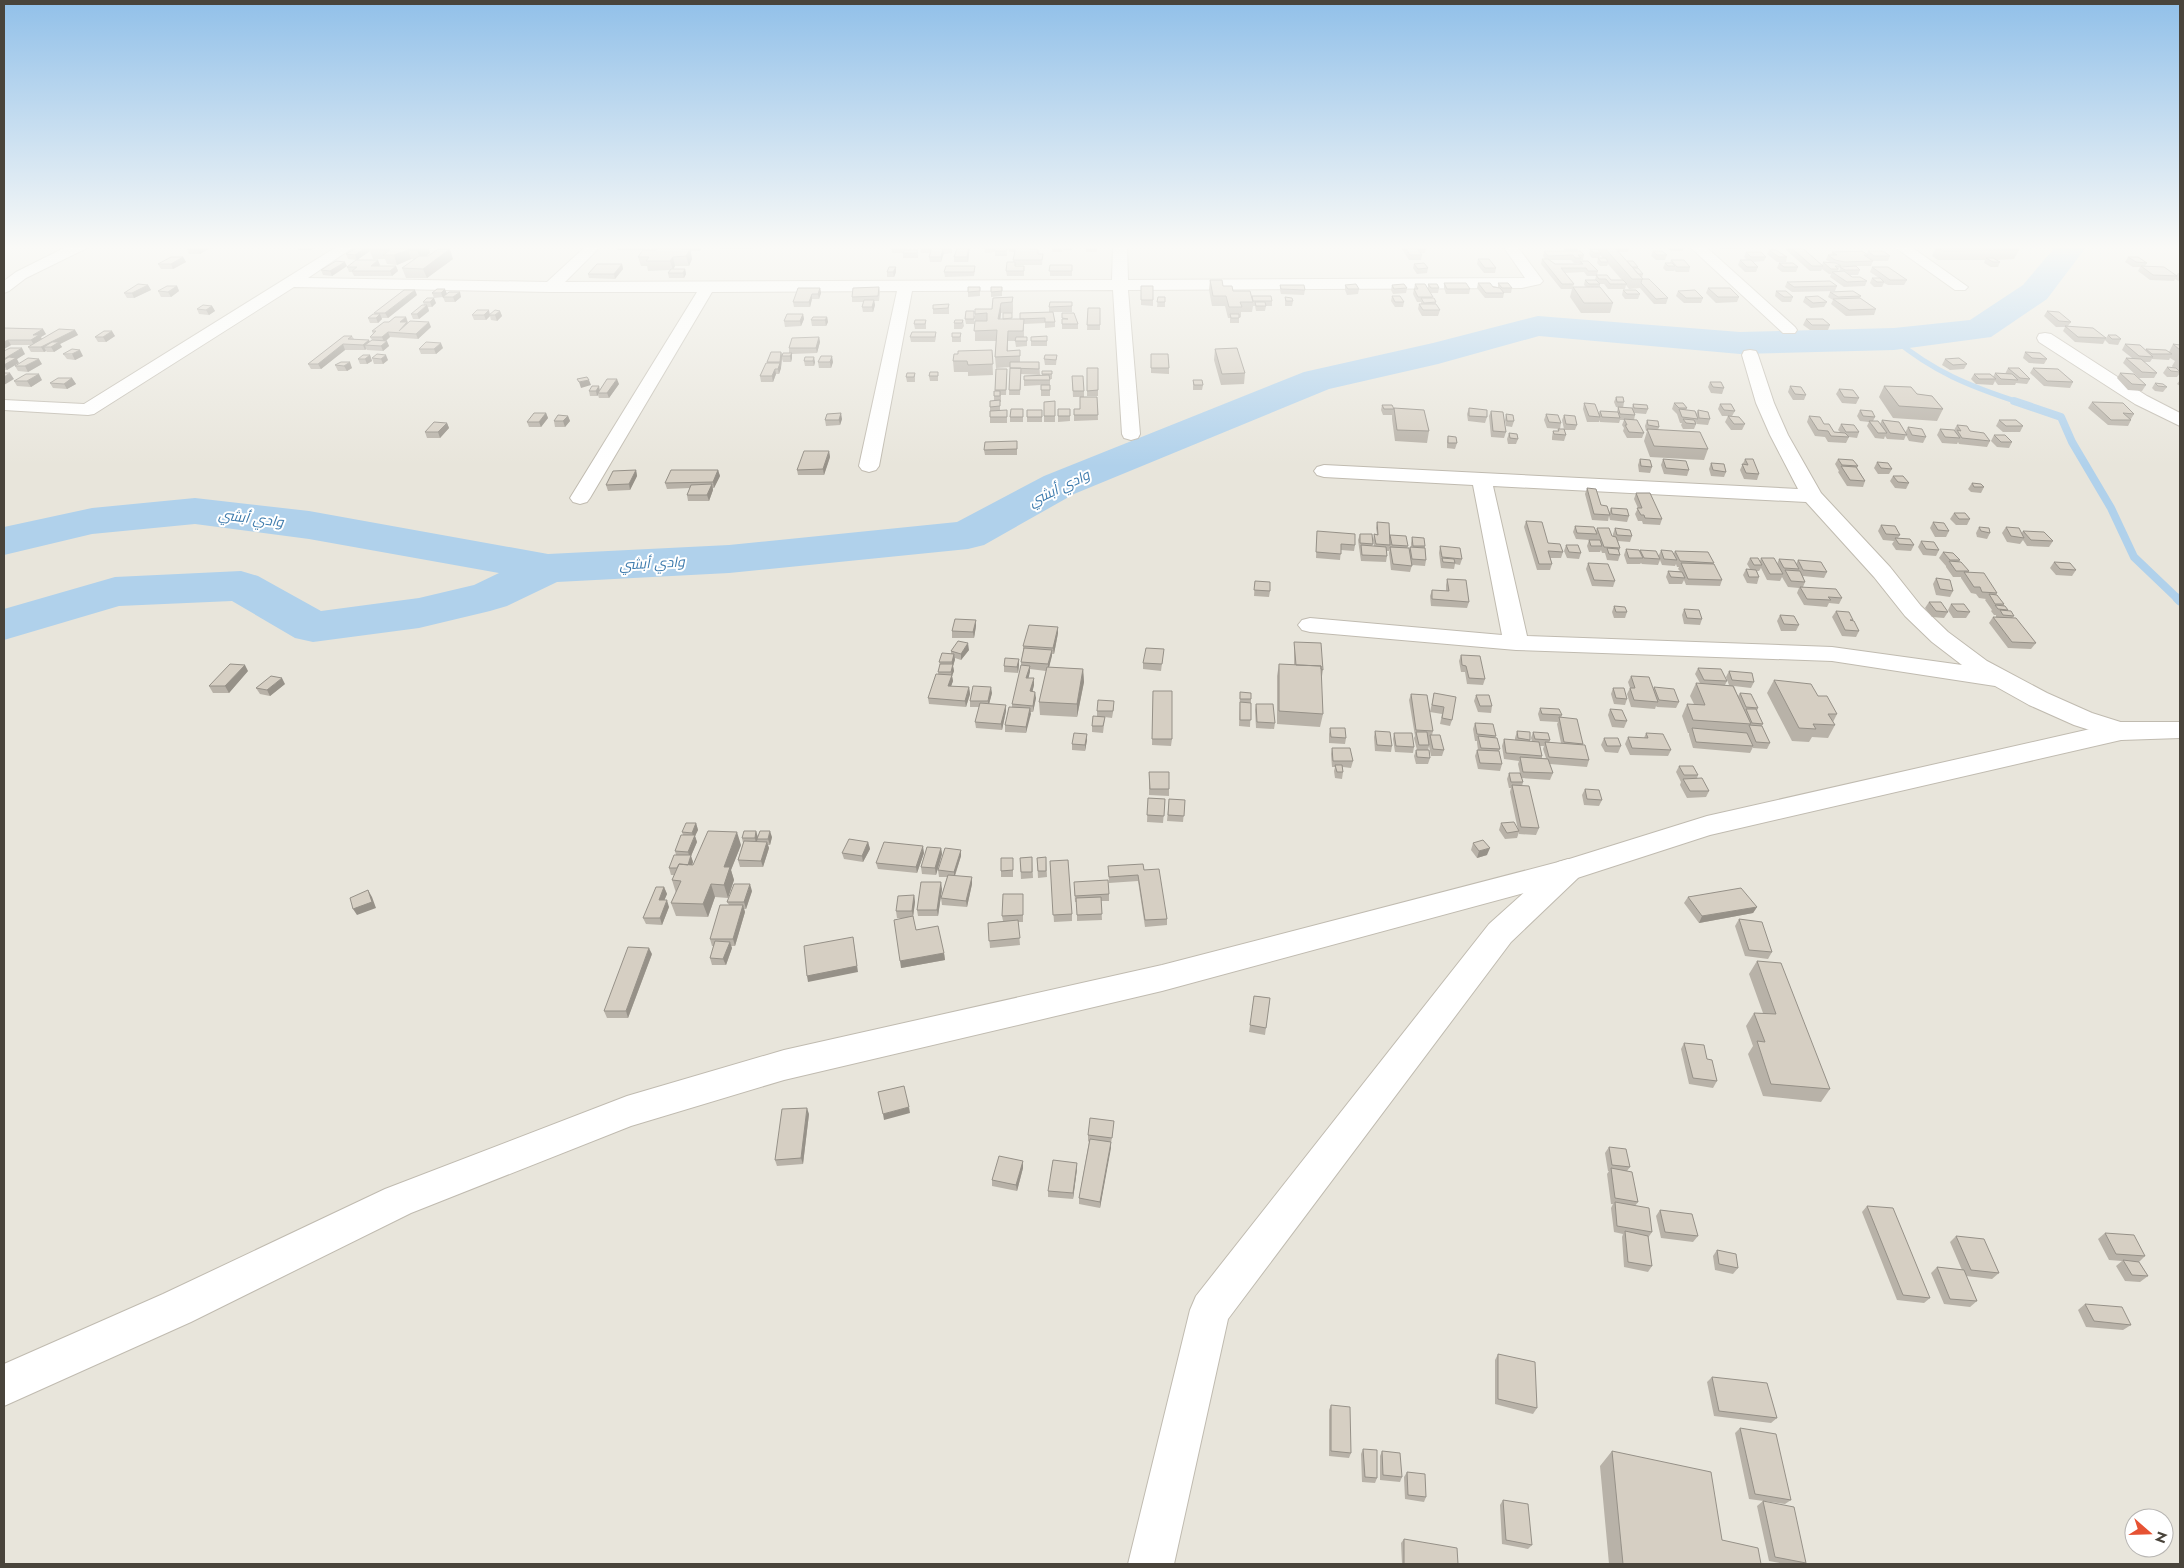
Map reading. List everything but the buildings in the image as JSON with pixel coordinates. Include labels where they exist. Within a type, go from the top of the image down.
[{"type":"street","points":[[4,405],[88,410],[233,319]]},
{"type":"street","points":[[580,498],[688,319]]},
{"type":"street","points":[[869,466],[899,319]]},
{"type":"street","points":[[1123,319],[1131,434]]},
{"type":"street","points":[[1776,319],[1788,330]]},
{"type":"street","points":[[2045,338],[2141,400],[2180,420]]},
{"type":"street","points":[[1750,355],[1765,403],[1779,435],[1812,496],[1882,572],[1913,611],[1940,637],[1978,666],[2038,699],[2083,719],[2121,731]]},
{"type":"street","points":[[1324,471],[1812,496]]},
{"type":"street","points":[[1482,479],[1516,643]]},
{"type":"street","points":[[1310,625],[1516,643],[1832,654],[2002,679]]},
{"type":"street","points":[[4,1385],[177,1308],[398,1201],[627,1112],[784,1065],[1162,978],[1568,870],[1707,826],[2121,731],[2180,730]]},
{"type":"street","points":[[1151,1564],[1210,1310],[1500,933],[1568,870]]},
{"type":"shaded area","points":[[4,319],[2180,319],[2180,1564],[4,1564]]},
{"type":"waterway","name":"وادي أبشي","points":[[548,568],[729,559],[968,535],[1059,485],[1317,380],[1438,353],[1538,326],[1740,343],[1894,339],[1979,330],[1995,319]]},
{"type":"waterway","points":[[1894,339],[1923,361],[1953,377],[2018,402]]},
{"type":"waterway","points":[[2014,401],[2061,417],[2072,442],[2111,508],[2134,557],[2179,600]]},
{"type":"waterway","name":"وادي أبشي","points":[[4,541],[92,521],[195,511],[309,525],[548,568]]},
{"type":"waterway","points":[[4,625],[115,592],[241,586],[313,627],[419,613],[490,596],[548,568]]}]
